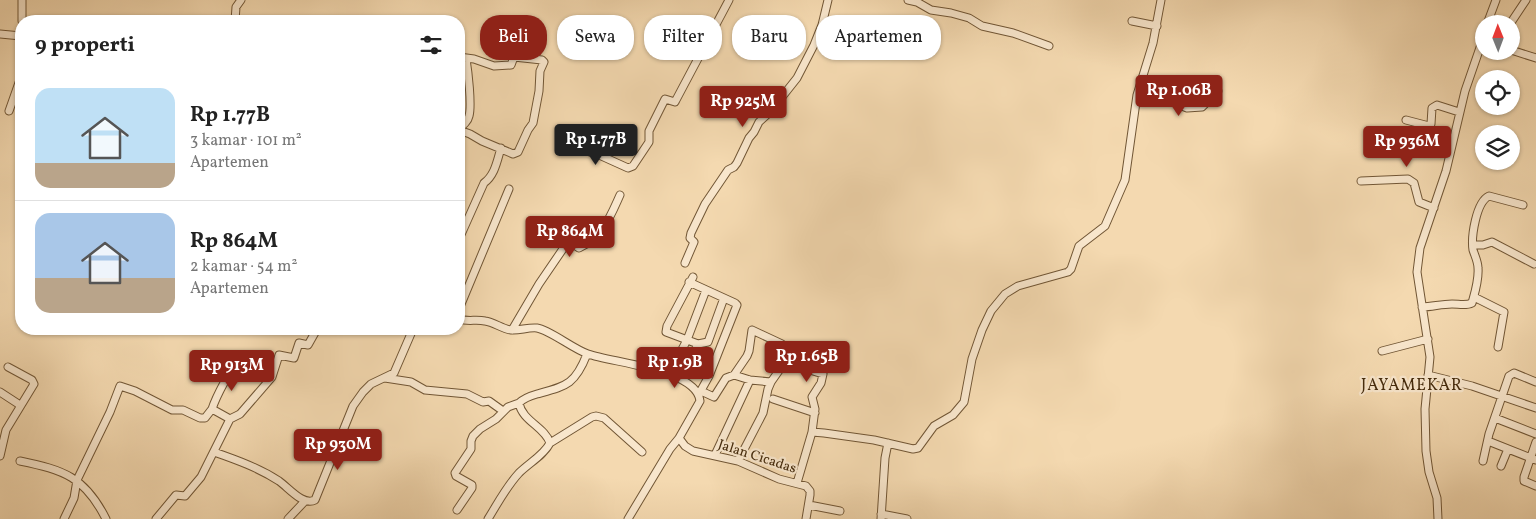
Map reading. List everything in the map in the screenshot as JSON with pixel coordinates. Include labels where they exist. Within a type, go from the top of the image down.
[{"type":"street","points":[[22,0],[22,15]]},
{"type":"street","points":[[235,15],[236,7],[241,0]]},
{"type":"street","points":[[564,145],[597,154],[628,168],[633,166],[649,142],[649,132],[665,99],[674,102],[676,100],[729,0]]},
{"type":"street","points":[[685,263],[694,242],[690,238],[705,204],[728,170],[737,163],[759,122],[770,112],[797,78],[822,26],[828,0]]},
{"type":"street","points":[[908,0],[917,2],[931,10],[969,18],[982,26],[1013,33],[1049,46]]},
{"type":"street","points":[[812,432],[888,443],[913,449],[918,448],[934,426],[959,410],[964,402],[972,359],[991,311],[1005,294],[1018,286],[1068,272],[1071,269],[1079,246],[1105,226],[1125,180],[1137,95],[1157,26],[1161,0]]},
{"type":"street","points":[[1490,15],[1496,0]]},
{"type":"street","points":[[1516,15],[1526,0]]},
{"type":"street","points":[[1132,21],[1157,26]]},
{"type":"street","points":[[0,34],[15,35]]},
{"type":"street","points":[[1520,53],[1536,58]]},
{"type":"street","points":[[465,58],[474,59],[494,66],[511,65],[514,57],[544,61],[540,71],[534,123],[528,130],[518,152],[514,154],[465,132]]},
{"type":"street","points":[[1438,519],[1437,498],[1429,472],[1426,451],[1426,409],[1430,357],[1417,280],[1418,259],[1446,171],[1459,112],[1476,60]]},
{"type":"street","points":[[465,70],[470,90],[469,116],[465,122]]},
{"type":"street","points":[[1142,82],[1179,92],[1181,94],[1182,106],[1185,108],[1202,107],[1218,91]]},
{"type":"street","points":[[10,111],[15,96]]},
{"type":"street","points":[[1406,120],[1429,126],[1431,124],[1432,108],[1437,105],[1459,112]]},
{"type":"street","points":[[465,226],[484,183],[493,174],[501,148]]},
{"type":"street","points":[[1360,181],[1408,179],[1414,183],[1419,202],[1434,208]]},
{"type":"street","points":[[465,295],[509,189]]},
{"type":"street","points":[[512,330],[567,242],[579,248],[597,236],[610,219],[620,194]]},
{"type":"street","points":[[1422,307],[1451,304],[1468,305],[1472,303],[1478,268],[1473,245],[1476,218],[1480,205],[1489,196],[1523,205]]},
{"type":"street","points":[[1473,245],[1483,245],[1492,242],[1534,264]]},
{"type":"street","points":[[628,519],[697,408],[700,401],[700,393],[737,305],[735,302],[706,290],[691,280],[666,331],[698,344],[708,342],[724,298]]},
{"type":"street","points":[[669,374],[687,340],[706,290]]},
{"type":"street","points":[[1474,297],[1504,312],[1498,347]]},
{"type":"street","points":[[465,321],[486,321],[512,330],[542,329],[587,354],[669,374],[682,380],[700,393],[714,397],[726,378],[734,375],[749,351],[751,331],[753,330],[781,342],[784,348],[785,362],[771,382],[763,413],[738,461]]},
{"type":"street","points":[[156,519],[176,495],[185,496],[200,477],[230,419],[240,414],[272,377],[279,355],[294,358],[299,343],[308,344],[313,335]]},
{"type":"street","points":[[214,452],[264,472],[305,501],[311,502],[317,498],[325,472],[353,406],[367,388],[378,380],[394,373],[410,335]]},
{"type":"street","points":[[1382,351],[1428,339]]},
{"type":"street","points":[[682,380],[698,344]]},
{"type":"street","points":[[796,352],[813,359],[813,371],[823,374],[821,383],[812,397],[815,413],[812,432],[797,483]]},
{"type":"street","points":[[457,510],[472,485],[456,476],[456,471],[471,449],[473,436],[512,405],[519,403],[525,398],[561,388],[570,382],[582,368],[587,354]]},
{"type":"street","points":[[64,519],[74,498],[77,480],[110,412],[120,386],[135,391],[172,410],[183,410],[200,418],[205,418],[212,409],[215,399],[234,363]]},
{"type":"street","points":[[0,455],[7,427],[34,383],[32,380],[8,367]]},
{"type":"street","points":[[1483,461],[1508,376],[1512,373],[1536,382]]},
{"type":"street","points":[[734,375],[750,380],[771,382]]},
{"type":"street","points":[[1428,375],[1461,383],[1536,408]]},
{"type":"street","points":[[385,378],[411,382],[425,390],[467,394],[482,402],[489,401],[504,411]]},
{"type":"street","points":[[715,455],[750,380]]},
{"type":"street","points":[[0,392],[20,405]]},
{"type":"street","points":[[773,399],[815,413]]},
{"type":"street","points":[[519,403],[521,411],[543,432],[550,440],[550,443]]},
{"type":"street","points":[[212,409],[230,419]]},
{"type":"street","points":[[488,519],[520,472],[547,448],[550,443],[592,417],[600,416],[604,418],[642,452]]},
{"type":"street","points":[[1495,418],[1536,434]]},
{"type":"street","points":[[0,422],[7,427]]},
{"type":"street","name":"Jalan Cicadas","points":[[679,438],[685,446],[693,451],[738,461],[779,479],[806,486],[810,491],[809,505]]},
{"type":"street","points":[[1488,441],[1533,459]]},
{"type":"street","points":[[1536,442],[1533,459],[1524,479],[1526,482],[1536,486]]},
{"type":"street","points":[[888,443],[885,458],[881,516],[907,519]]},
{"type":"street","points":[[1502,466],[1508,449]]},
{"type":"street","points":[[20,461],[64,472],[77,480],[100,507],[106,519]]},
{"type":"street","points":[[288,519],[305,501]]},
{"type":"street","points":[[806,519],[809,505],[840,511]]},
{"type":"district","name":"JAYAMEKAR","points":[[1412,386]]}]
